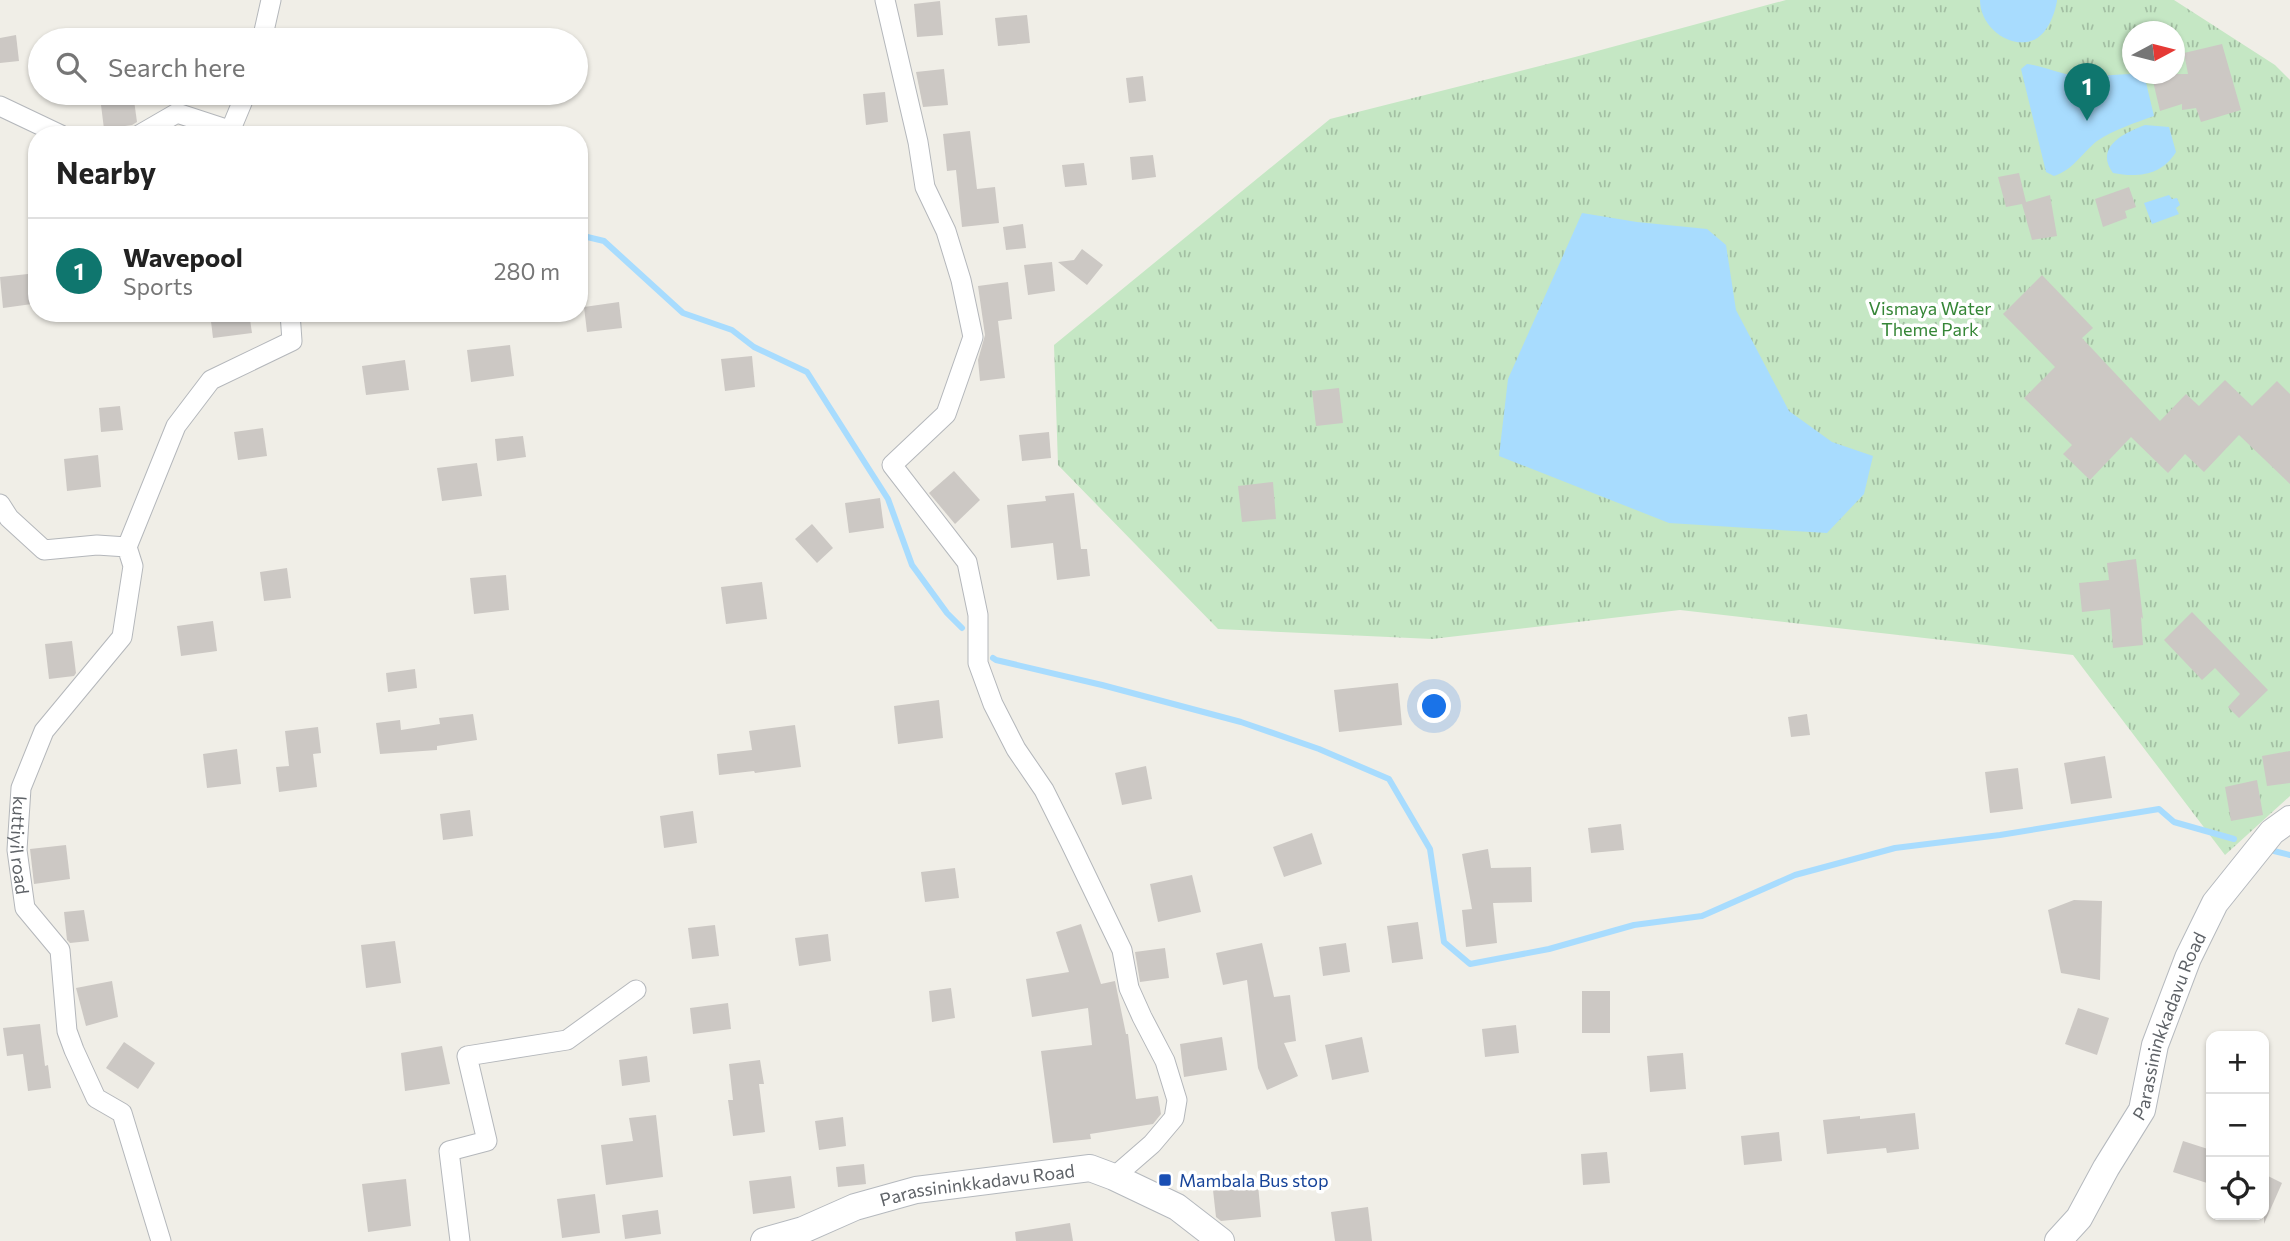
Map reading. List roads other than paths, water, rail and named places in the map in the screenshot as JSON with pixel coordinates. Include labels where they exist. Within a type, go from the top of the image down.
[{"type":"main road","name":"Parassininkkadavu Road","points":[[2058,1241],[2078,1218],[2142,1110],[2155,1045],[2188,958],[2215,903],[2272,832],[2290,819]]},
{"type":"main road","name":"Parassininkkadavu Road","points":[[764,1241],[803,1230],[855,1207],[916,1190],[1090,1168],[1177,1207],[1221,1241]]},
{"type":"street","points":[[265,28],[271,0]]},
{"type":"street","points":[[885,0],[918,142],[925,187],[946,231],[961,280],[973,337],[946,414],[892,466],[967,562],[978,615],[978,663],[993,704],[1016,749],[1044,790],[1070,842],[1122,950],[1129,988],[1165,1061],[1177,1100],[1174,1118],[1152,1143],[1114,1177]]},
{"type":"street","points":[[232,126],[241,105]]},
{"type":"street","points":[[0,106],[42,126]]},
{"type":"street","points":[[155,126],[177,113],[213,126]]},
{"type":"street","points":[[0,504],[9,518],[44,550],[97,545],[127,547],[176,426],[212,380],[292,341],[291,322]]},
{"type":"street","name":"kuttiyil road","points":[[127,547],[133,566],[122,637],[44,731],[21,788],[17,850],[25,908],[60,950],[67,1031],[96,1098],[122,1113],[161,1241]]},
{"type":"street","points":[[460,1241],[449,1151],[487,1141],[467,1056],[567,1040],[636,990]]},
{"type":"water","points":[[1980,0],[2057,1],[2044,32],[2035,39],[2015,42],[2004,38],[1987,22]]},
{"type":"water","points":[[2027,64],[2076,76],[2122,74],[2122,84],[2146,84],[2154,116],[2097,141],[2067,170],[2054,176],[2046,172],[2021,69]]},
{"type":"water","points":[[2145,125],[2169,127],[2176,152],[2164,166],[2149,173],[2113,173],[2108,164],[2109,148],[2128,132]]},
{"type":"water","points":[[2169,195],[2172,199],[2177,198],[2180,205],[2176,208],[2179,214],[2152,224],[2144,203]]},
{"type":"water","points":[[1582,213],[1707,229],[1726,245],[1736,310],[1789,411],[1832,442],[1873,456],[1864,494],[1827,533],[1669,523],[1499,456],[1508,379]]},
{"type":"waterway","points":[[588,237],[604,241],[683,313],[732,330],[754,347],[807,372],[888,499],[912,565],[947,613],[962,628]]},
{"type":"waterway","points":[[993,658],[1241,722],[1319,749],[1389,779],[1430,849],[1444,942],[1470,964],[1549,949],[1634,925],[1702,916],[1795,875],[1895,848],[2000,835],[2159,809],[2174,822],[2234,839]]},
{"type":"waterway","points":[[2274,851],[2290,855]]},
{"type":"place","name":"Wavepool","points":[[2087,121]]},
{"type":"place","name":"Mambala Bus stop","points":[[1165,1180]]},
{"type":"park label","name":"Vismaya Water Theme Park","points":[[1930,318]]}]
